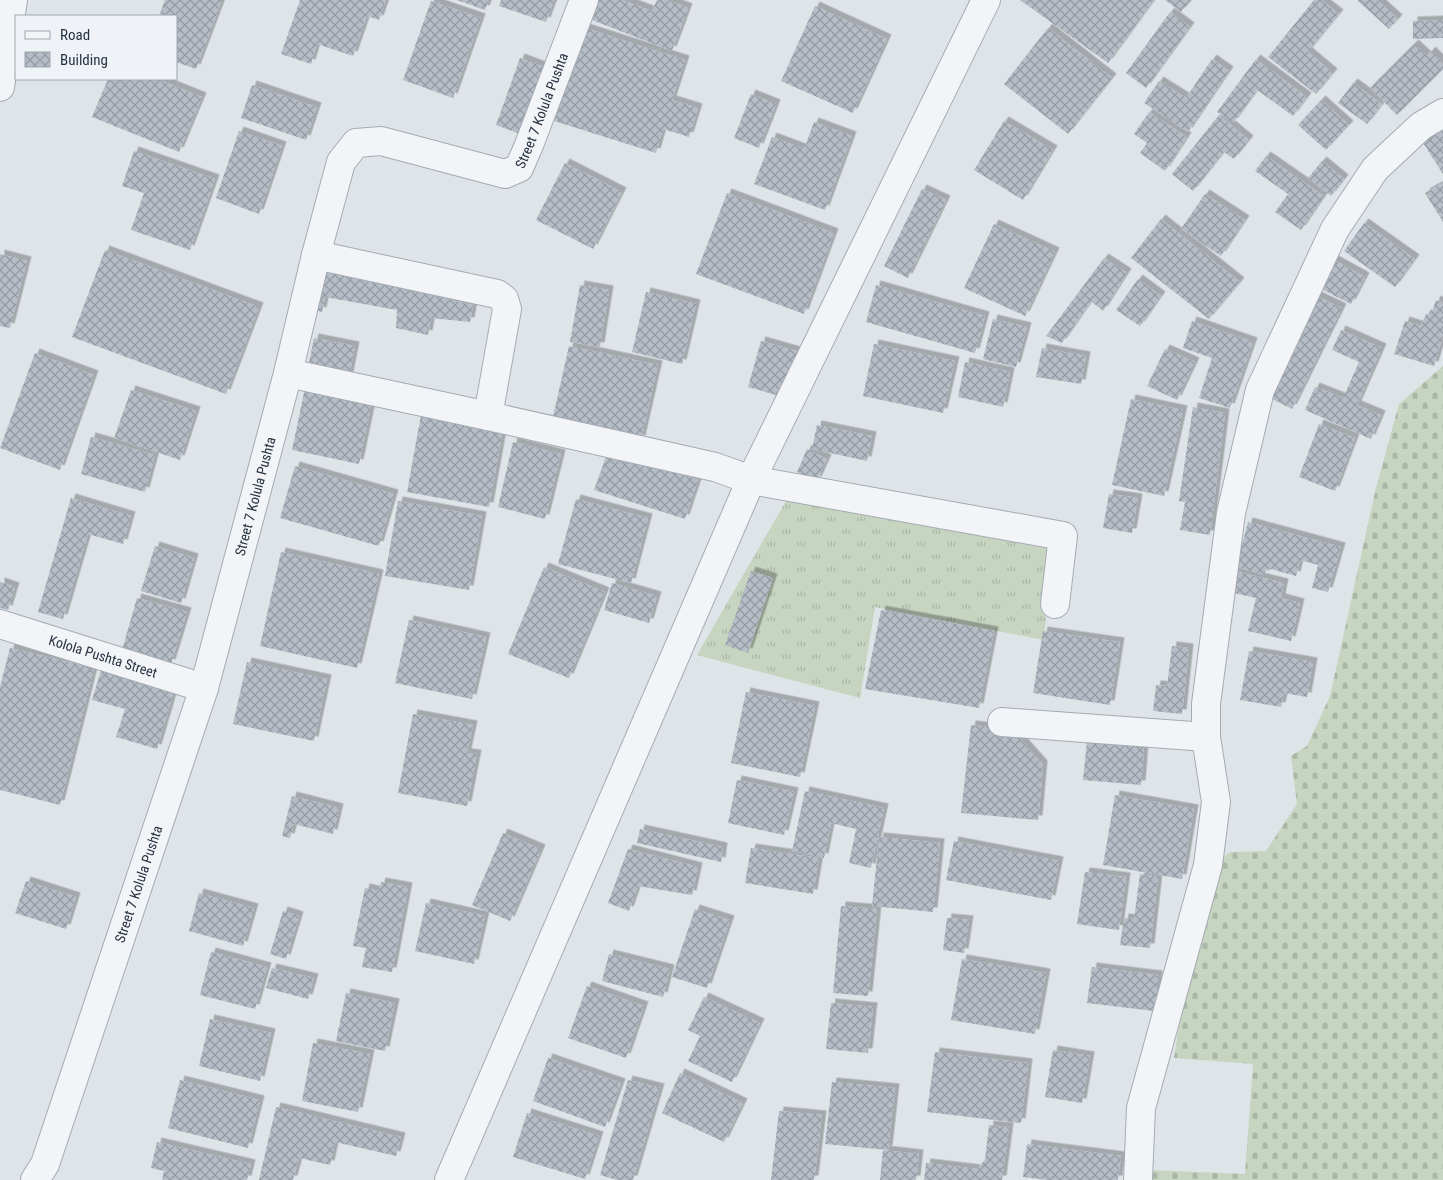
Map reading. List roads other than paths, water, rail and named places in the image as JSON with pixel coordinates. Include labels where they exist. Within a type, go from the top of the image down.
[{"type":"street","points":[[0,87],[13,0]]},
{"type":"street","name":"Street 7 Kolula Pushta","points":[[35,1180],[45,1164],[204,688],[288,374],[316,255],[341,162],[356,143],[381,141],[505,174],[519,168],[584,0]]},
{"type":"street","points":[[449,1180],[751,480],[986,0]]},
{"type":"street","points":[[1138,1180],[1141,1108],[1208,865],[1216,802],[1206,737],[1206,704],[1231,513],[1260,390],[1335,229],[1375,169],[1421,126],[1443,113]]},
{"type":"street","points":[[316,255],[497,294],[504,299],[508,309],[488,416]]},
{"type":"street","points":[[288,374],[488,416],[715,467],[751,480],[1063,536],[1055,604]]},
{"type":"street","name":"Kolola Pushta Street","points":[[0,624],[204,688]]},
{"type":"street","points":[[1002,722],[1206,737]]}]
